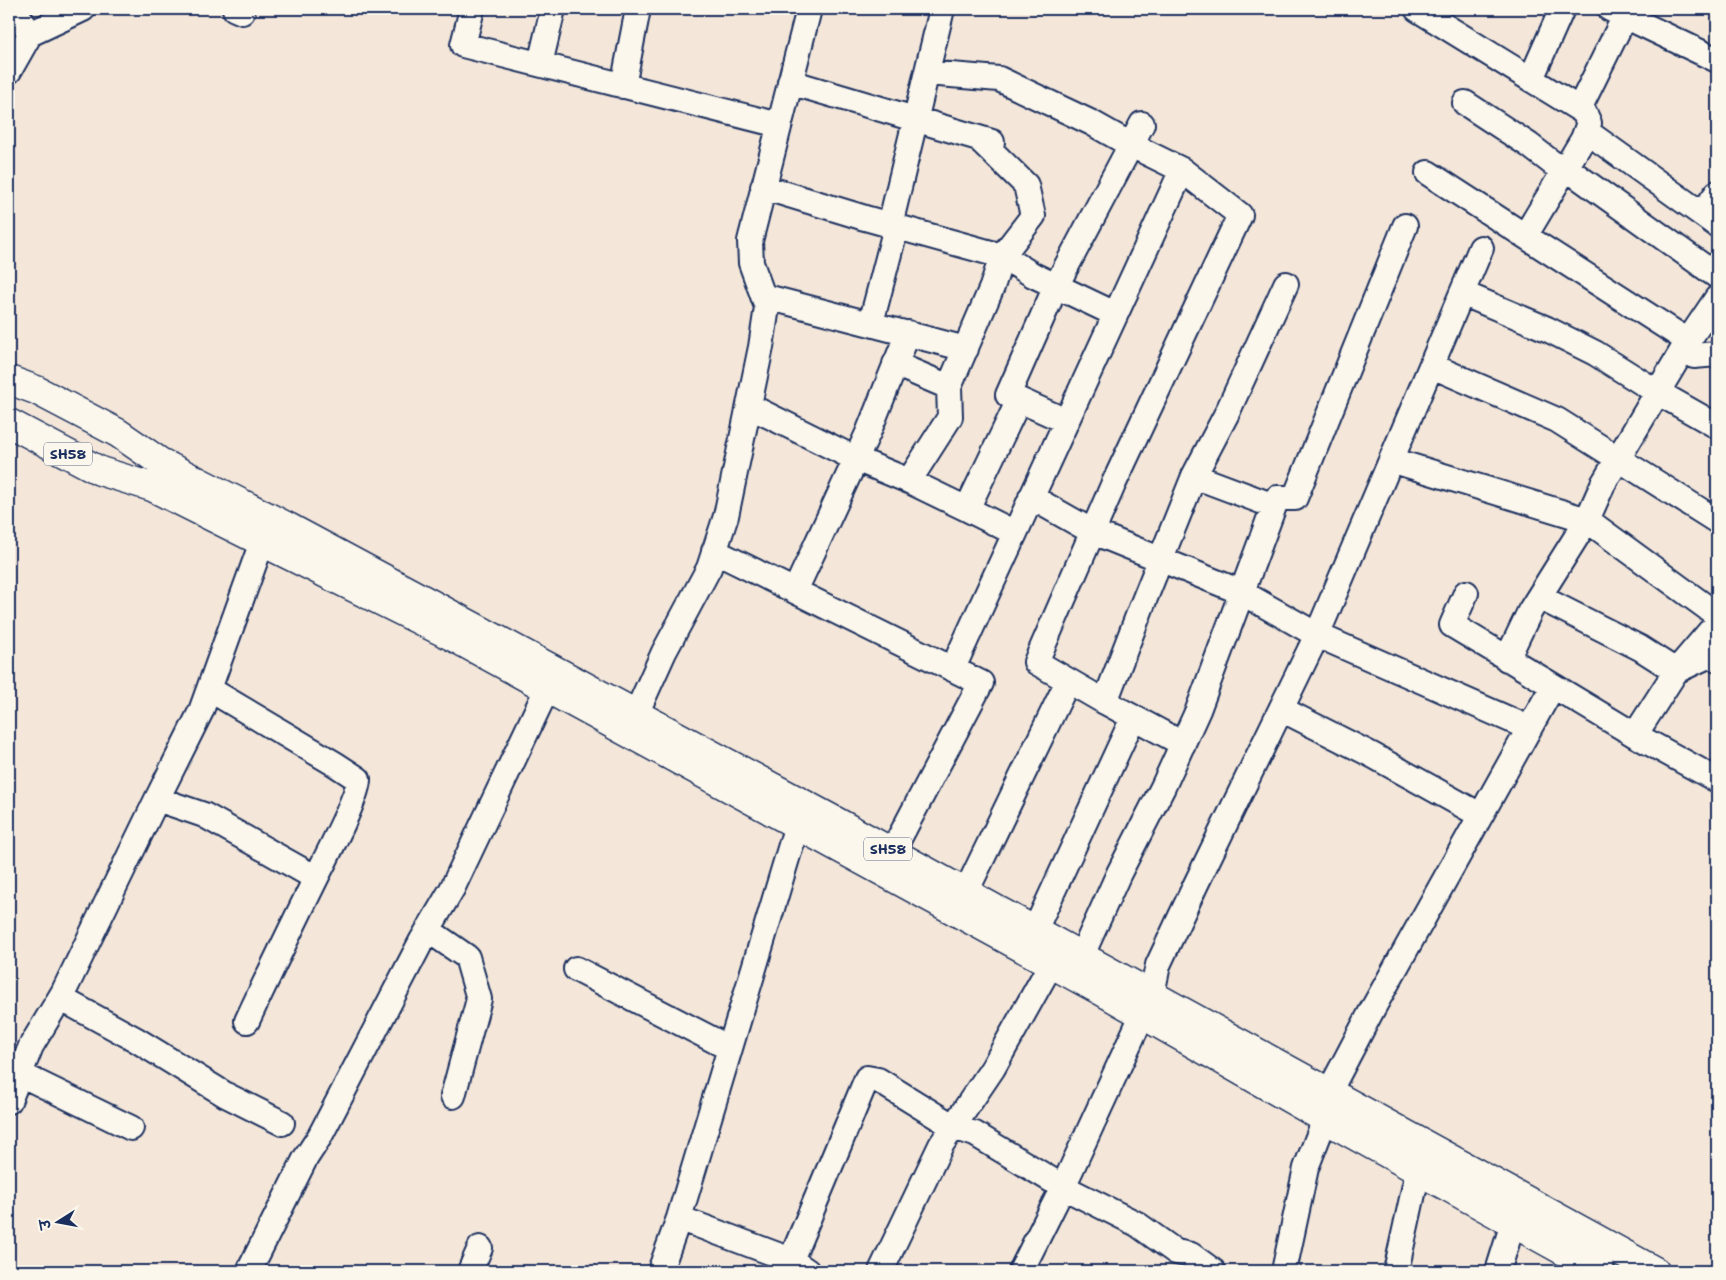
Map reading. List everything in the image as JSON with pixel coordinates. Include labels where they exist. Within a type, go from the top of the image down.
[{"type":"main road","name":"SH58","points":[[9,380],[36,390],[118,434],[160,462],[288,527],[797,825],[1051,964],[1147,1004],[1329,1092],[1513,1223],[1600,1271]]},
{"type":"main road","name":"SH58","points":[[14,426],[100,471],[152,487],[452,637],[636,714],[1082,956],[1147,1004],[1325,1119],[1424,1159],[1656,1271]]},
{"type":"street","points":[[14,9],[30,34]]},
{"type":"street","points":[[9,71],[30,34],[83,9]]},
{"type":"street","points":[[472,9],[463,45],[779,126]]},
{"type":"street","points":[[540,64],[553,9]]},
{"type":"street","points":[[622,86],[638,9]]},
{"type":"street","points":[[636,714],[664,652],[709,568],[726,516],[761,347],[767,307],[751,263],[750,241],[809,9]]},
{"type":"street","points":[[871,323],[942,9]]},
{"type":"street","points":[[1417,9],[1531,79],[1710,220],[1717,193]]},
{"type":"street","points":[[1531,79],[1562,9]]},
{"type":"street","points":[[1525,236],[1565,170],[1617,12],[1717,60]]},
{"type":"street","points":[[927,73],[999,79],[1092,123],[1182,170],[1240,215],[1093,532],[1036,662],[1183,744]]},
{"type":"street","points":[[790,82],[1008,147]]},
{"type":"street","points":[[1466,103],[1717,276]]},
{"type":"street","points":[[1066,421],[1008,395],[1056,286],[1142,124]]},
{"type":"street","points":[[909,481],[950,417],[949,387],[992,287],[1002,256],[1033,216],[1026,185],[978,138]]},
{"type":"street","points":[[953,668],[1114,314],[1182,170]]},
{"type":"street","points":[[1428,173],[1688,341]]},
{"type":"street","points":[[763,187],[1002,256],[1033,275],[1114,314]]},
{"type":"street","points":[[1082,956],[1119,873],[1198,710],[1277,498],[1295,498],[1405,226]]},
{"type":"street","points":[[1021,1271],[1063,1187],[1147,1004],[1158,965],[1317,635],[1481,248]]},
{"type":"street","points":[[1105,702],[1194,476],[1226,413],[1286,284]]},
{"type":"street","points":[[1462,293],[1547,328],[1595,353],[1657,392],[1717,426]]},
{"type":"street","points":[[763,296],[966,348]]},
{"type":"street","points":[[1717,298],[1683,349],[1694,356],[1717,354]]},
{"type":"street","points":[[795,591],[868,433],[908,333]]},
{"type":"street","points":[[1507,658],[1530,611],[1587,520],[1603,484],[1688,341]]},
{"type":"street","points":[[896,364],[949,387]]},
{"type":"street","points":[[1432,366],[1557,420],[1717,521]]},
{"type":"street","points":[[967,509],[1019,400]]},
{"type":"street","points":[[749,406],[856,459],[909,481],[1015,532]]},
{"type":"street","points":[[1391,460],[1587,520],[1717,615]]},
{"type":"street","points":[[1194,476],[1274,506]]},
{"type":"street","points":[[1031,497],[1093,532],[1241,592],[1317,635],[1529,728]]},
{"type":"street","points":[[9,1101],[31,1046],[60,998],[202,711],[262,542]]},
{"type":"street","points":[[714,552],[981,682],[892,852]]},
{"type":"street","points":[[1466,593],[1452,626],[1635,735],[1717,780]]},
{"type":"street","points":[[1551,603],[1640,648],[1676,670]]},
{"type":"street","points":[[1635,735],[1676,670],[1717,623]]},
{"type":"street","points":[[1676,670],[1712,654],[1717,659]]},
{"type":"street","points":[[249,1271],[305,1159],[320,1136],[428,930],[452,889],[552,680]]},
{"type":"street","points":[[966,892],[1068,681]]},
{"type":"street","points":[[1329,1092],[1377,1001],[1553,686]]},
{"type":"street","points":[[209,689],[335,764],[358,779],[359,783],[353,800],[247,1021]]},
{"type":"street","points":[[1281,709],[1372,755],[1480,815]]},
{"type":"street","points":[[1035,930],[1134,718]]},
{"type":"street","points":[[157,799],[204,815],[316,878]]},
{"type":"street","points":[[660,1271],[678,1218],[797,825]]},
{"type":"street","points":[[428,930],[467,957],[479,999],[453,1096]]},
{"type":"street","points":[[881,1271],[941,1145],[993,1068],[1051,964]]},
{"type":"street","points":[[576,969],[729,1048]]},
{"type":"street","points":[[60,998],[135,1039],[226,1095],[282,1123]]},
{"type":"street","points":[[20,1074],[131,1128]]},
{"type":"street","points":[[678,1218],[799,1266],[867,1078],[878,1080],[954,1127],[975,1134],[1063,1187],[1137,1224],[1171,1262],[1191,1254],[1212,1271]]},
{"type":"street","points":[[1284,1271],[1306,1168],[1325,1119]]},
{"type":"street","points":[[1396,1271],[1424,1159]]},
{"type":"street","points":[[1498,1271],[1513,1223]]},
{"type":"street","points":[[470,1271],[480,1248]]}]
